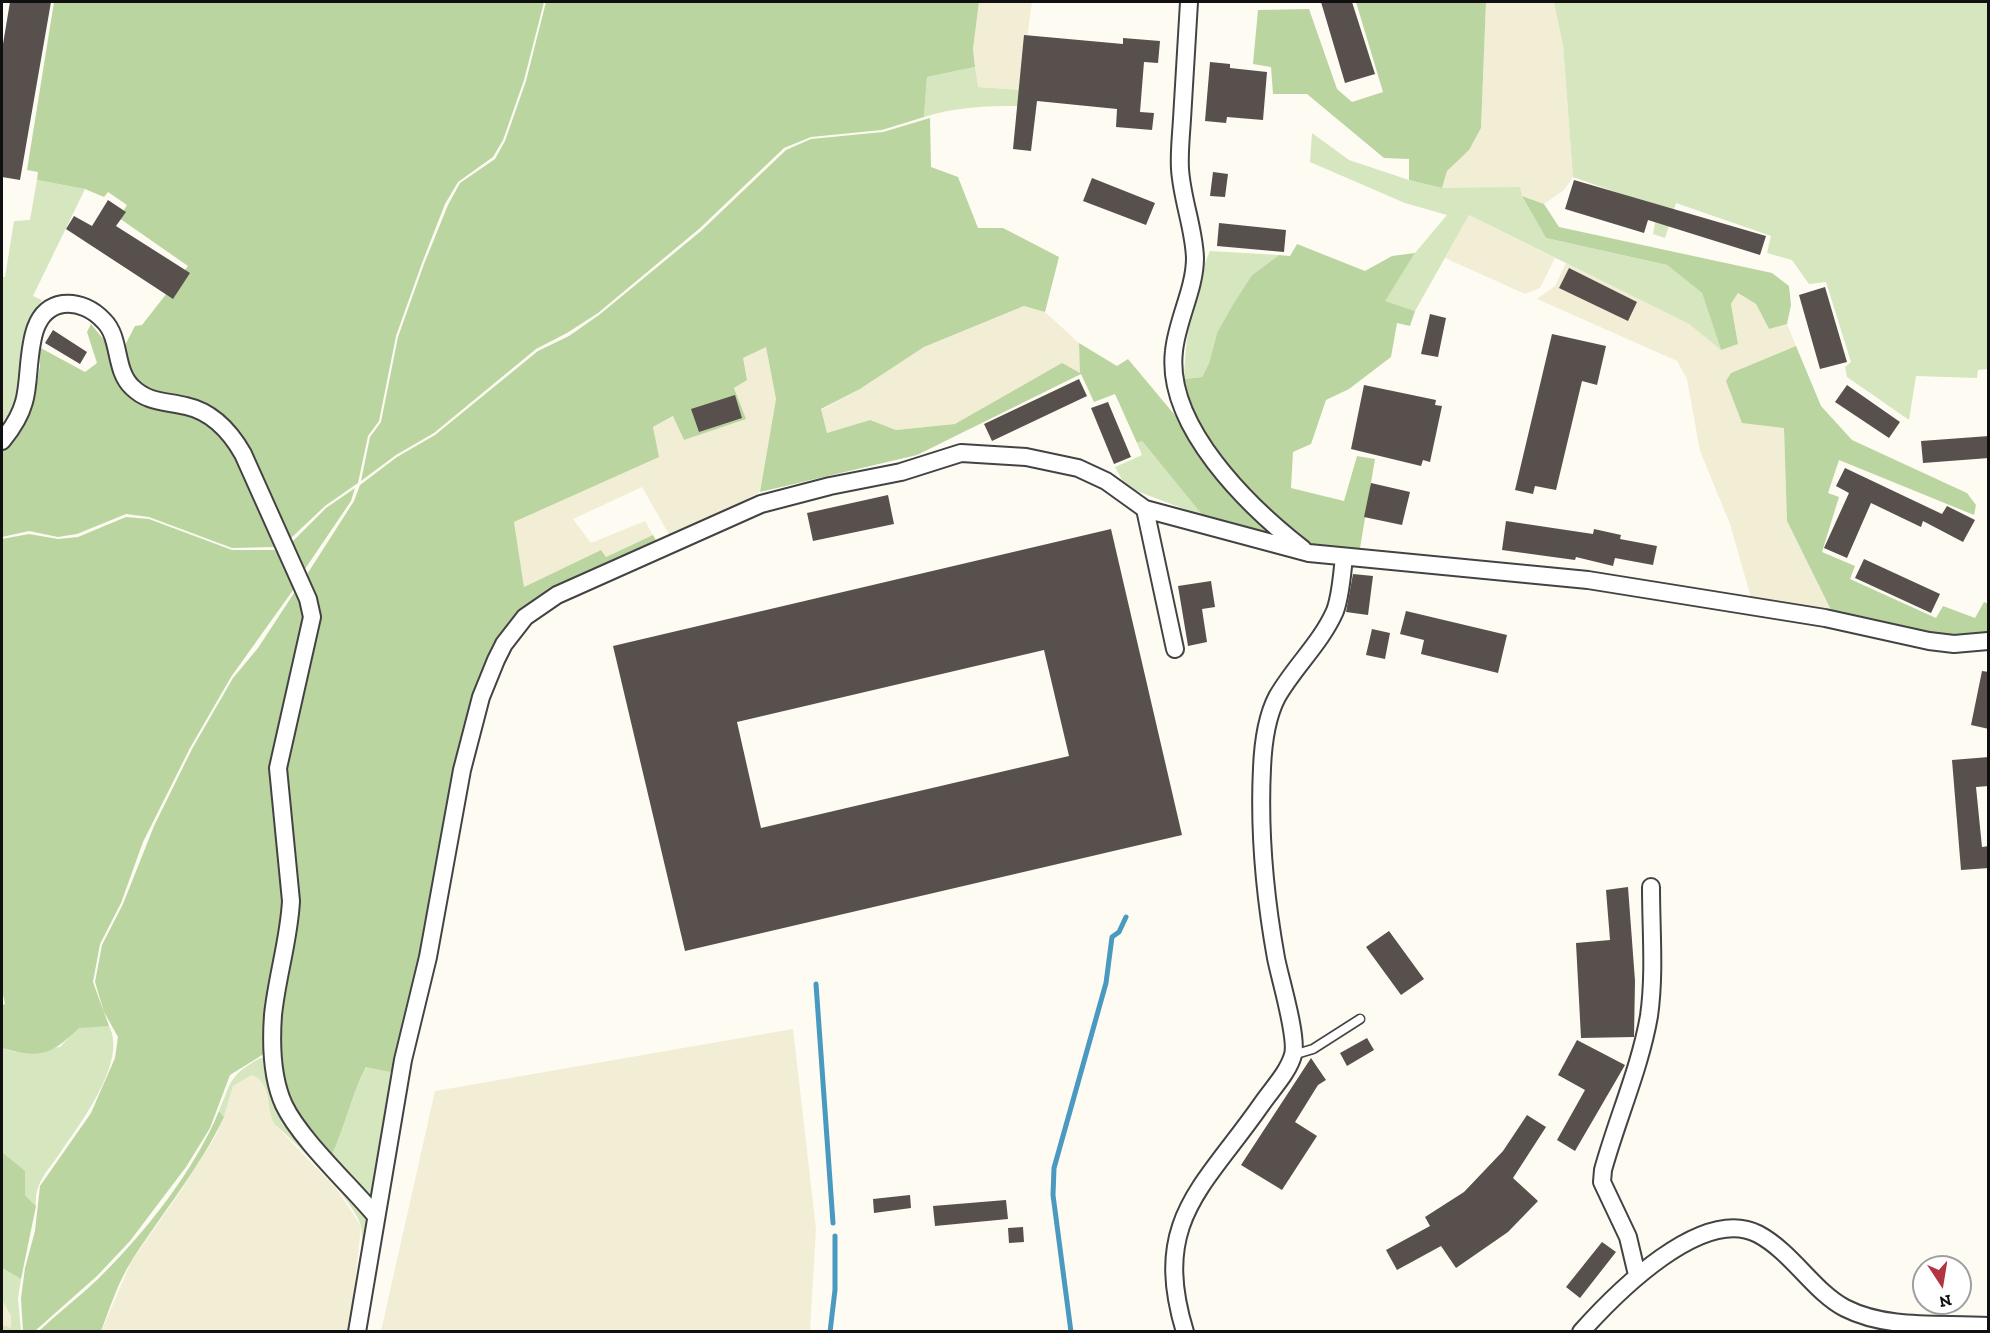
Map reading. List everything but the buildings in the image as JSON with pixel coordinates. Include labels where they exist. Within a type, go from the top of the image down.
[{"type":"street","points":[[1189,2],[1179,167],[1182,196],[1194,235],[1195,263],[1173,352],[1175,376],[1194,433],[1207,454],[1222,473],[1289,538],[1309,553]]},
{"type":"street","points":[[2,441],[24,404],[32,340],[38,322],[46,312],[57,305],[69,303],[95,312],[106,323],[113,336],[123,373],[129,385],[152,400],[185,406],[213,417],[225,428],[243,454],[308,599],[312,617],[279,768],[291,901],[290,920],[273,1014],[273,1055],[276,1077],[284,1104],[296,1124],[375,1215]]},
{"type":"street","points":[[357,1332],[403,1060],[428,957],[453,830],[462,770],[481,697],[496,660],[504,644],[525,616],[557,595],[761,504],[830,486],[902,472],[961,453],[1026,457],[1078,468],[1107,481],[1145,508],[1309,553],[1588,580],[1824,618],[1929,642],[1954,644],[1989,641]]},
{"type":"street","points":[[1145,508],[1175,649]]},
{"type":"street","points":[[1185,1332],[1177,1306],[1173,1257],[1176,1239],[1185,1213],[1202,1184],[1242,1131],[1293,1054],[1291,1028],[1275,956],[1268,890],[1261,798],[1264,739],[1277,698],[1316,644],[1336,608],[1344,557]]},
{"type":"street","points":[[1637,1275],[1628,1237],[1602,1182],[1603,1170],[1642,1047],[1648,1018],[1652,992],[1651,887]]},
{"type":"street","points":[[1581,1332],[1637,1275],[1699,1236],[1729,1227],[1757,1234],[1797,1264],[1832,1300],[1858,1314],[1907,1323],[1989,1326]]},
{"type":"lane","points":[[1293,1054],[1312,1049],[1360,1019]]},
{"type":"shaded area","points":[[979,2],[1032,2],[1020,90],[977,87],[973,49]]},
{"type":"shaded area","points":[[1486,2],[1554,2],[1557,7],[1563,45],[1573,177],[1564,190],[1544,204],[1522,196],[1442,188],[1447,171],[1468,150],[1481,128]]},
{"type":"shaded area","points":[[1469,215],[1555,258],[1540,288],[1525,294],[1445,258]]},
{"type":"shaded area","points":[[1566,263],[1689,324],[1721,350],[1738,343],[1731,304],[1738,293],[1756,304],[1769,329],[1787,324],[1796,346],[1731,373],[1784,428],[1787,521],[1833,614],[1752,601],[1730,524],[1700,451],[1687,379],[1677,361],[1537,299],[1555,286]]},
{"type":"shaded area","points":[[1024,306],[1045,312],[1079,343],[1081,374],[955,424],[896,430],[869,420],[827,434],[821,410],[860,389],[924,347]]},
{"type":"shaded area","points":[[766,346],[776,399],[760,492],[702,523],[670,536],[642,487],[573,519],[591,543],[645,521],[653,535],[606,557],[601,550],[524,587],[514,522],[658,457],[653,427],[674,416],[684,440],[745,419],[734,387],[743,358]]},
{"type":"shaded area","points":[[793,1029],[816,1229],[810,1331],[381,1331],[435,1091]]},
{"type":"shaded area","points":[[252,1075],[258,1076],[264,1085],[275,1125],[336,1188],[361,1226],[353,1304],[347,1331],[101,1332],[131,1262],[215,1137],[224,1117],[233,1086]]},
{"type":"shaded area","points":[[2,1300],[11,1316],[11,1329],[2,1325]]},
{"type":"green space","points":[[54,2],[544,2],[524,80],[503,140],[493,157],[458,182],[445,204],[422,263],[396,336],[379,421],[368,436],[358,483],[325,506],[289,540],[240,436],[133,382],[123,349],[135,326],[142,325],[188,266],[119,218],[127,205],[108,192],[104,197],[85,189],[37,180],[38,172],[27,170]]},
{"type":"green space","points":[[546,2],[979,2],[973,49],[975,67],[927,77],[924,117],[882,130],[811,137],[784,148],[699,229],[598,313],[536,349],[434,433],[396,455],[361,481],[370,437],[381,422],[398,337],[424,264],[448,205],[460,183],[495,159],[505,141],[526,81]]},
{"type":"green space","points":[[1356,2],[1486,2],[1481,128],[1469,150],[1447,171],[1442,188],[1409,180],[1409,159],[1384,158],[1307,94],[1273,94],[1271,67],[1253,64],[1258,10],[1309,9],[1337,89],[1352,102],[1383,92]]},
{"type":"green space","points":[[1554,2],[1988,2],[1988,369],[1978,370],[1977,378],[1916,376],[1909,420],[1847,377],[1845,367],[1851,362],[1826,282],[1809,284],[1792,260],[1767,253],[1771,236],[1676,203],[1665,238],[1653,234],[1658,207],[1573,177],[1563,45]]},
{"type":"green space","points":[[975,67],[978,87],[1020,90],[1018,106],[959,109],[924,117],[927,77]]},
{"type":"green space","points":[[930,118],[931,167],[958,177],[978,228],[1003,228],[1059,257],[1045,312],[1024,306],[924,347],[860,389],[821,409],[827,433],[870,420],[896,430],[955,424],[1062,363],[1080,373],[1079,343],[1117,366],[1128,359],[1280,541],[1203,516],[1142,441],[1137,443],[1115,394],[1094,402],[1081,374],[917,455],[760,492],[776,399],[766,347],[743,358],[747,380],[734,388],[746,419],[684,440],[673,416],[653,427],[659,457],[514,522],[524,587],[601,550],[606,557],[653,535],[657,542],[535,601],[518,612],[506,629],[433,896],[396,1073],[366,1067],[331,1157],[289,1103],[278,1055],[284,983],[284,768],[317,618],[304,579],[354,501],[360,485],[397,457],[435,435],[538,351],[569,336],[599,315],[701,231],[786,150],[811,139],[883,132]]},
{"type":"green space","points":[[1312,133],[1349,160],[1409,180],[1442,188],[1520,187],[1522,196],[1546,238],[1667,265],[1702,293],[1721,350],[1689,324],[1469,215],[1415,311],[1384,301],[1415,253],[1447,215],[1405,203],[1310,162]]},
{"type":"green space","points":[[37,180],[85,189],[33,296],[42,300],[29,324],[15,410],[2,431],[2,277],[5,277],[14,221],[30,220]]},
{"type":"green space","points":[[1522,196],[1544,204],[1559,227],[1772,273],[1789,286],[1791,305],[1787,324],[1769,329],[1756,304],[1738,293],[1731,304],[1738,344],[1721,350],[1702,293],[1667,265],[1546,238]]},
{"type":"green space","points":[[1297,244],[1365,271],[1392,256],[1415,253],[1385,301],[1415,311],[1410,326],[1397,323],[1391,357],[1349,389],[1326,400],[1311,444],[1293,452],[1291,488],[1344,501],[1357,456],[1375,459],[1359,554],[1310,548],[1222,467],[1192,409],[1184,379],[1202,377],[1209,363],[1217,333],[1252,275],[1279,255],[1290,256]]},
{"type":"green space","points":[[1210,251],[1279,255],[1252,275],[1217,333],[1209,363],[1202,377],[1184,379],[1191,314]]},
{"type":"green space","points":[[91,324],[108,345],[117,379],[198,417],[228,439],[276,547],[232,548],[149,517],[126,514],[77,534],[58,537],[29,531],[2,537],[2,450],[34,400],[40,366],[39,347],[85,372],[97,363],[87,332]]},
{"type":"green space","points":[[1796,346],[1821,406],[1852,440],[1967,493],[1976,505],[1974,515],[1839,460],[1828,493],[1839,497],[1822,552],[1855,566],[1850,579],[1936,618],[1943,606],[1975,618],[1984,602],[1988,604],[1988,636],[1954,639],[1833,614],[1787,521],[1784,428],[1742,423],[1726,381],[1731,373]]},
{"type":"green space","points":[[1142,441],[1203,516],[1126,487],[1115,467],[1142,455],[1137,443]]},
{"type":"green space","points":[[355,488],[351,501],[303,572],[291,543],[326,508]]},
{"type":"green space","points":[[126,517],[149,519],[232,550],[277,550],[296,586],[231,677],[190,748],[143,842],[121,903],[100,944],[93,982],[109,1026],[79,1028],[61,1044],[45,1052],[36,1054],[15,1051],[2,1048],[2,1005],[5,1004],[2,990],[2,539],[29,534],[58,539],[78,537]]},
{"type":"green space","points":[[296,590],[305,613],[279,725],[286,902],[267,1052],[230,1075],[210,1128],[186,1167],[130,1241],[97,1276],[35,1331],[23,1332],[21,1298],[25,1268],[35,1231],[40,1186],[91,1113],[115,1058],[118,1037],[104,1012],[95,982],[102,945],[123,904],[154,826],[192,749],[233,678],[258,648]]},
{"type":"green space","points":[[109,1026],[113,1040],[112,1057],[107,1074],[79,1126],[43,1178],[37,1191],[36,1206],[25,1195],[2,1154],[2,1048],[15,1052],[60,1047],[78,1028]]},
{"type":"green space","points":[[260,1058],[266,1058],[330,1173],[369,1221],[352,1331],[347,1331],[358,1278],[362,1237],[357,1216],[324,1173],[275,1125],[266,1090],[258,1078],[252,1075],[233,1086],[224,1117],[219,1111],[233,1080],[242,1070]]},
{"type":"green space","points":[[367,1066],[396,1073],[376,1201],[369,1200],[331,1157]]},
{"type":"green space","points":[[219,1111],[224,1117],[214,1136],[127,1268],[101,1331],[39,1331],[98,1279],[150,1222],[196,1156]]},
{"type":"green space","points":[[3,1153],[25,1171],[25,1195],[36,1206],[21,1279],[2,1268]]},
{"type":"green space","points":[[2,1268],[21,1279],[18,1298],[21,1331],[2,1331],[2,1325],[11,1328],[11,1316],[2,1300]]},
{"type":"waterway","points":[[1071,1332],[1053,1195],[1054,1168],[1106,983],[1112,937],[1119,932],[1126,917]]},
{"type":"waterway","points":[[816,984],[833,1223]]},
{"type":"waterway","points":[[830,1332],[835,1290],[835,1236]]}]
